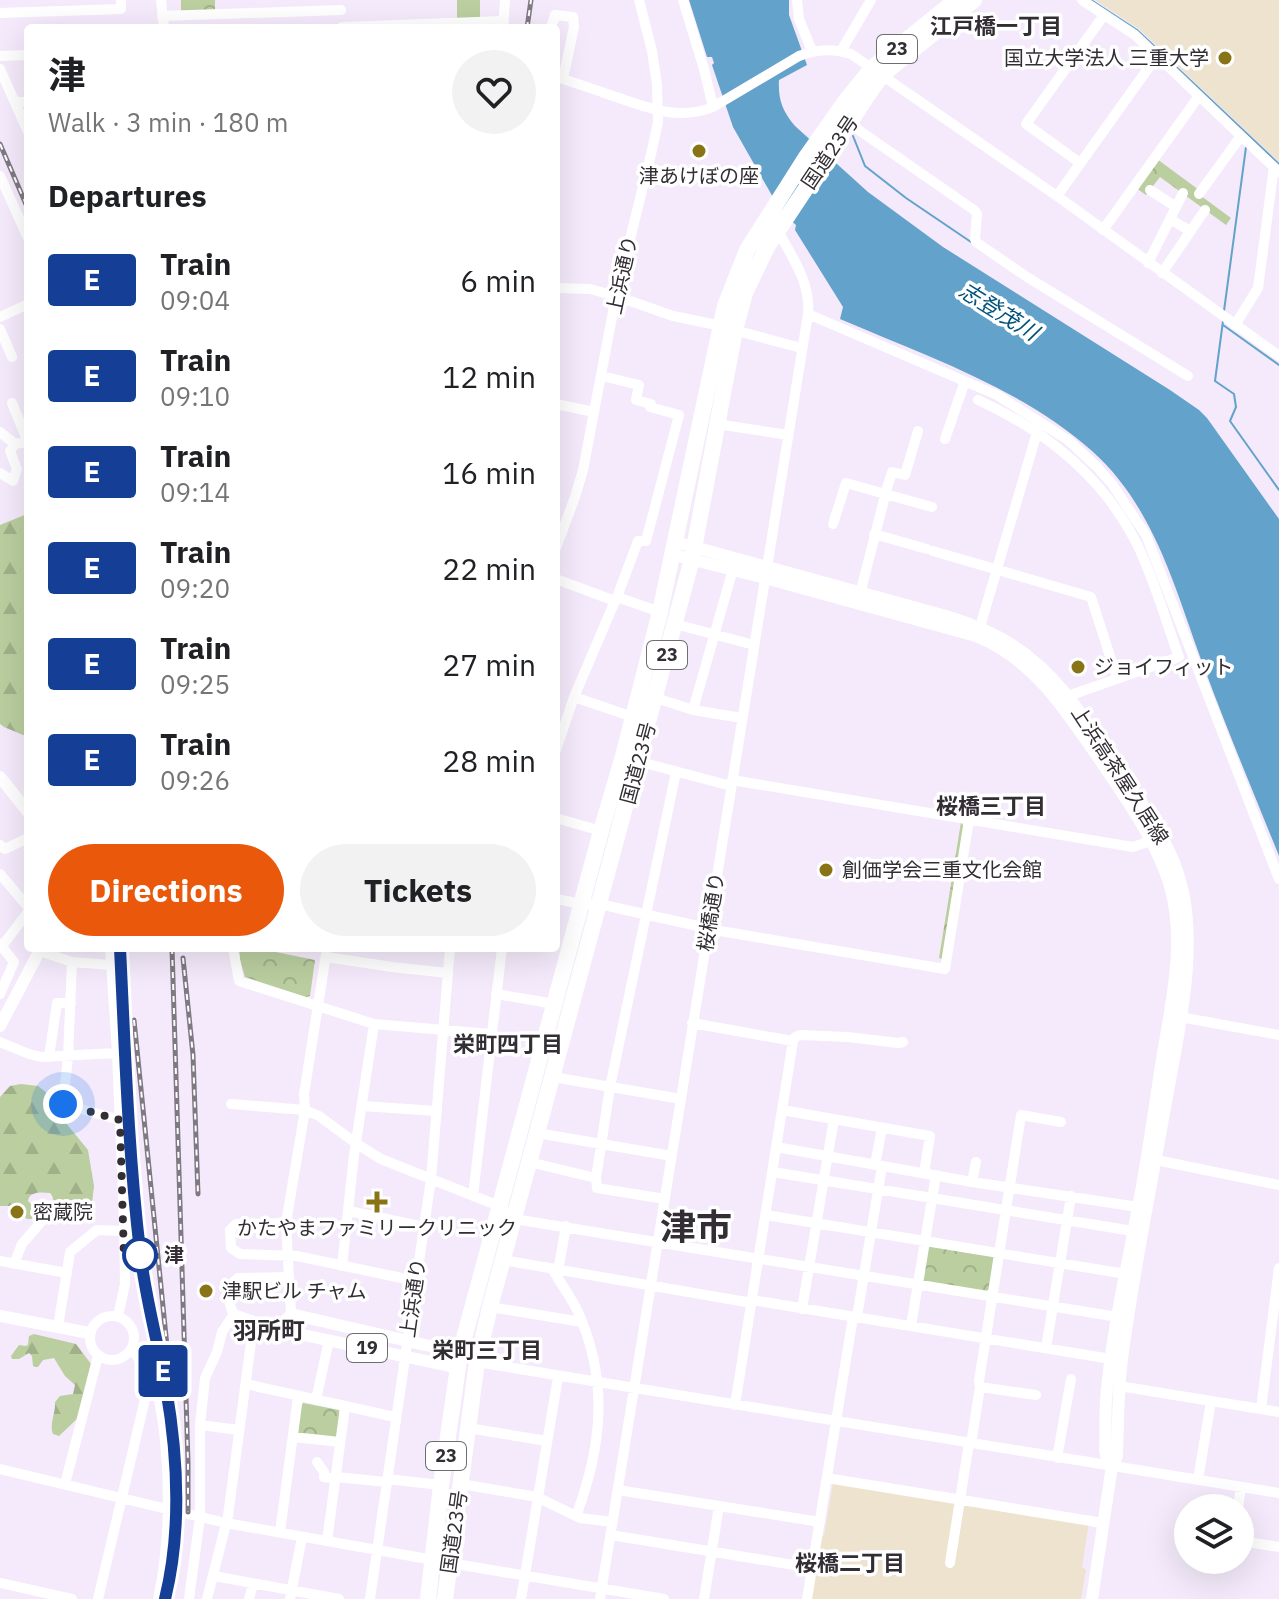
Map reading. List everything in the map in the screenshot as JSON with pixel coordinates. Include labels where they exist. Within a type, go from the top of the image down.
[{"type":"highway","name":"国道23号","points":[[445,1599],[477,1362],[553,1077],[591,904],[631,759],[633,717],[709,424],[728,328],[751,278],[780,227],[877,72],[956,0]]},
{"type":"highway","name":"国道23号","points":[[877,72],[974,0]]},
{"type":"highway","name":"国道23号","points":[[728,328],[725,306],[747,250],[772,209],[851,113]]},
{"type":"highway","name":"国道23号","points":[[428,1599],[460,1361],[555,1004],[591,904],[601,831],[656,698],[694,553],[709,424]]},
{"type":"main road","name":"上浜高茶屋久居線","points":[[675,548],[980,627],[1005,640],[1052,677],[1068,696],[1168,847],[1187,907],[1188,959],[1133,1231],[1111,1359],[1105,1449],[1112,1466]]},
{"type":"main road","name":"上浜高茶屋久居線","points":[[694,553],[733,569],[766,572]]},
{"type":"main road","name":"上浜高茶屋久居線","points":[[859,598],[976,636],[1022,663],[1063,706],[1100,760],[1150,841],[1167,876],[1177,922],[1175,1016],[1156,1160],[1122,1359],[1117,1456],[1112,1466],[1092,1599]]},
{"type":"main road","points":[[0,777],[24,807]]},
{"type":"main road","points":[[0,1026],[40,952]]},
{"type":"main road","name":"19","points":[[291,1314],[407,1341],[460,1361]]},
{"type":"main road","points":[[0,1316],[89,1333]]},
{"type":"main road","name":"19","points":[[275,1329],[405,1356],[460,1361]]},
{"type":"street","points":[[0,13],[121,9],[121,0]]},
{"type":"street","points":[[161,0],[163,24]]},
{"type":"street","points":[[503,24],[505,0]]},
{"type":"street","name":"上浜通り","points":[[560,537],[583,470],[616,296],[652,150],[658,111],[652,51],[639,0]]},
{"type":"street","points":[[683,0],[713,107]]},
{"type":"street","points":[[797,0],[808,53]]},
{"type":"street","points":[[841,51],[871,0]]},
{"type":"street","points":[[1082,0],[1135,35],[1277,170],[1258,288],[1227,319]]},
{"type":"street","points":[[162,16],[341,5]]},
{"type":"street","points":[[552,24],[555,15],[573,17],[574,27],[560,78],[658,111],[703,111],[808,53],[826,49],[851,54],[1057,196],[1279,356]]},
{"type":"street","points":[[1080,163],[1026,124],[1104,15]]},
{"type":"street","points":[[0,56],[24,55]]},
{"type":"street","points":[[1057,196],[1157,56]]},
{"type":"street","points":[[0,69],[24,123]]},
{"type":"street","points":[[1103,230],[1199,96]]},
{"type":"street","points":[[15,102],[24,102]]},
{"type":"street","points":[[851,113],[974,210],[977,214],[976,242],[1188,376]]},
{"type":"street","points":[[1199,194],[1241,136]]},
{"type":"street","points":[[0,176],[24,229]]},
{"type":"street","points":[[1150,190],[1176,207]]},
{"type":"street","points":[[1148,263],[1183,193]]},
{"type":"street","points":[[1162,273],[1205,210]]},
{"type":"street","points":[[1170,219],[1190,231]]},
{"type":"street","name":"桜橋通り","points":[[601,1594],[808,314],[805,282],[780,227]]},
{"type":"street","points":[[560,288],[590,289],[673,316],[801,348]]},
{"type":"street","points":[[0,317],[24,306]]},
{"type":"street","points":[[808,314],[997,395],[1068,440],[1097,467],[1124,499],[1146,535],[1279,879]]},
{"type":"street","points":[[0,329],[12,357]]},
{"type":"street","points":[[560,738],[638,541],[646,541],[679,415],[636,400],[639,385],[602,376]]},
{"type":"street","points":[[945,439],[965,381]]},
{"type":"street","points":[[978,400],[1037,433],[1080,467],[1098,486],[1123,521],[1144,561],[1179,657],[1068,696]]},
{"type":"street","points":[[12,403],[24,432]]},
{"type":"street","points":[[560,405],[594,412]]},
{"type":"street","points":[[678,420],[788,435]]},
{"type":"street","points":[[980,627],[1040,421]]},
{"type":"street","points":[[859,598],[892,472],[905,475],[918,431]]},
{"type":"street","points":[[0,432],[15,444]]},
{"type":"street","points":[[0,473],[13,481],[17,469],[10,451],[15,444],[24,443]]},
{"type":"street","points":[[833,524],[846,483],[932,507]]},
{"type":"street","points":[[874,534],[1091,597],[1117,678]]},
{"type":"street","points":[[693,710],[733,569]]},
{"type":"street","points":[[560,580],[660,612]]},
{"type":"street","points":[[675,624],[754,645]]},
{"type":"street","points":[[574,697],[633,717]]},
{"type":"street","points":[[656,698],[693,710],[742,718]]},
{"type":"street","points":[[631,759],[732,783],[1133,847],[1150,841]]},
{"type":"street","points":[[665,1199],[597,1188],[596,1178],[610,1087],[676,772]]},
{"type":"street","points":[[560,819],[601,831]]},
{"type":"street","points":[[560,900],[945,969],[969,820]]},
{"type":"street","points":[[1,849],[24,840]]},
{"type":"street","points":[[0,874],[24,905]]},
{"type":"street","points":[[0,994],[14,962],[1,945],[24,915]]},
{"type":"street","points":[[46,952],[72,962],[110,965]]},
{"type":"street","points":[[110,952],[124,1231],[125,1284],[118,1316]]},
{"type":"street","points":[[234,952],[239,981],[374,1024],[491,1034]]},
{"type":"street","name":"上浜通り","points":[[370,1599],[431,1179],[450,952]]},
{"type":"street","points":[[473,1196],[501,952]]},
{"type":"street","points":[[289,1277],[238,1278],[229,1289],[230,1309],[234,1314],[275,1329],[291,1314],[288,1256],[286,1223],[327,953],[392,967],[448,973]]},
{"type":"street","points":[[72,962],[63,1104],[120,1120]]},
{"type":"street","points":[[496,994],[555,1004]]},
{"type":"street","points":[[49,1057],[57,1003],[71,1003]]},
{"type":"street","points":[[1175,1016],[1279,1035]]},
{"type":"street","points":[[692,1023],[793,1041]]},
{"type":"street","points":[[342,1266],[374,1024]]},
{"type":"street","points":[[735,1405],[793,1041],[801,1035],[903,1042]]},
{"type":"street","points":[[0,1042],[29,1054],[49,1057],[117,1053]]},
{"type":"street","points":[[553,1077],[681,1099]]},
{"type":"street","points":[[231,1104],[305,1110],[319,1116],[381,1159],[499,1206],[514,1219],[1118,1317]]},
{"type":"street","points":[[362,1106],[437,1111]]},
{"type":"street","points":[[782,1110],[930,1136],[924,1173]]},
{"type":"street","points":[[950,1563],[1021,1115],[1061,1122]]},
{"type":"street","points":[[802,1309],[834,1119]]},
{"type":"street","points":[[807,1599],[872,1232],[882,1128]]},
{"type":"street","points":[[537,1133],[672,1156]]},
{"type":"street","points":[[776,1147],[972,1182],[1138,1207]]},
{"type":"street","points":[[1156,1160],[1279,1185]]},
{"type":"street","points":[[529,1162],[596,1178]]},
{"type":"street","points":[[972,1182],[976,1162]]},
{"type":"street","points":[[773,1172],[1133,1231]]},
{"type":"street","points":[[911,1326],[936,1175]]},
{"type":"street","points":[[1046,1348],[1071,1196]]},
{"type":"street","points":[[349,1211],[424,1227]]},
{"type":"street","points":[[766,1215],[1126,1274]]},
{"type":"street","points":[[14,1264],[22,1244],[41,1222]]},
{"type":"street","points":[[286,1223],[236,1224],[230,1230],[231,1248],[240,1254],[297,1256],[416,1281]]},
{"type":"street","points":[[566,1226],[556,1270],[582,1322],[590,1348],[597,1382],[599,1422],[591,1473],[576,1516]]},
{"type":"street","points":[[58,1327],[70,1252],[97,1230],[124,1231]]},
{"type":"street","points":[[503,1260],[1111,1359]]},
{"type":"street","points":[[0,1261],[67,1273]]},
{"type":"street","points":[[1261,1409],[1279,1268]]},
{"type":"street","points":[[490,1307],[582,1322]]},
{"type":"street","points":[[189,1599],[200,1517],[200,1425],[205,1378],[222,1332],[234,1314]]},
{"type":"street","points":[[65,1484],[98,1356],[89,1333],[95,1323],[107,1316],[118,1316],[127,1321],[132,1327],[132,1348],[114,1360],[98,1356]]},
{"type":"street","points":[[207,1599],[226,1523],[252,1320]]},
{"type":"street","points":[[316,1400],[329,1340]]},
{"type":"street","points":[[132,1348],[158,1391],[166,1453],[166,1552],[158,1599]]},
{"type":"street","points":[[460,1361],[1279,1493]]},
{"type":"street","points":[[521,1599],[558,1377]]},
{"type":"street","points":[[98,1599],[150,1378]]},
{"type":"street","points":[[1057,1458],[1071,1379]]},
{"type":"street","points":[[246,1384],[395,1417]]},
{"type":"street","points":[[1119,1386],[1279,1412]]},
{"type":"street","points":[[980,1387],[1036,1395]]},
{"type":"street","points":[[280,1532],[298,1397]]},
{"type":"street","points":[[1198,1480],[1211,1401]]},
{"type":"street","points":[[327,1541],[327,1470],[340,1442],[345,1407]]},
{"type":"street","points":[[200,1425],[239,1430]]},
{"type":"street","points":[[468,1428],[547,1441]]},
{"type":"street","points":[[293,1437],[340,1442]]},
{"type":"street","points":[[0,1469],[226,1523],[525,1576],[601,1594],[664,1599]]},
{"type":"street","points":[[327,1470],[441,1485]]},
{"type":"street","points":[[827,1478],[1103,1523]]},
{"type":"street","points":[[461,1484],[537,1497],[576,1516],[613,1522]]},
{"type":"street","points":[[1240,1494],[1241,1487]]},
{"type":"street","points":[[618,1490],[820,1522]]},
{"type":"street","points":[[704,1599],[719,1506]]},
{"type":"street","points":[[611,1535],[812,1568]]},
{"type":"street","points":[[291,1595],[302,1537]]},
{"type":"street","points":[[1254,1543],[1279,1547]]},
{"type":"street","points":[[214,1576],[291,1595],[334,1599]]},
{"type":"street","points":[[0,1583],[72,1599]]},
{"type":"street","points":[[249,1599],[253,1584]]},
{"type":"shaded area","name":"国立大学法人 三重大学","points":[[1095,0],[1279,0],[1279,162],[1139,29]]},
{"type":"shaded area","points":[[833,1483],[963,1506],[1089,1523],[1081,1599],[810,1599]]},
{"type":"green space","points":[[181,0],[215,0],[215,10],[181,11]]},
{"type":"green space","points":[[457,0],[480,0],[480,19],[457,20]]},
{"type":"green space","points":[[1157,159],[1231,218],[1226,225],[1160,177],[1146,195],[1136,188]]},
{"type":"green space","points":[[24,515],[24,735],[0,724],[0,525]]},
{"type":"green space","points":[[961,822],[964,827],[942,959],[939,958]]},
{"type":"green space","points":[[239,952],[276,952],[315,960],[310,996],[245,977]]},
{"type":"green space","points":[[10,1086],[38,1086],[47,1093],[52,1106],[88,1150],[94,1186],[92,1203],[71,1216],[60,1217],[49,1213],[53,1200],[50,1193],[31,1195],[28,1201],[40,1213],[31,1219],[27,1219],[14,1206],[0,1206],[0,1097]]},
{"type":"green space","points":[[927,1245],[992,1255],[989,1289],[985,1292],[921,1281]]},
{"type":"green space","points":[[34,1334],[76,1344],[91,1364],[78,1418],[59,1436],[52,1430],[55,1402],[60,1396],[73,1394],[75,1385],[54,1358],[43,1360],[38,1367],[33,1366],[29,1353],[12,1359],[19,1345],[28,1345],[29,1336]]},
{"type":"green space","points":[[303,1403],[339,1410],[338,1438],[299,1435]]},
{"type":"water","name":"志登茂川","points":[[689,0],[789,0],[789,15],[807,65],[779,80],[782,104],[795,126],[868,192],[943,247],[1199,410],[1279,519],[1279,856],[1162,553],[1133,498],[1092,451],[1035,409],[972,375],[840,319],[843,307],[795,230],[796,225],[782,213],[733,127],[712,57],[707,57]]},
{"type":"waterway","points":[[1091,0],[1137,30],[1279,164]]},
{"type":"waterway","points":[[853,136],[865,166],[971,242]]},
{"type":"waterway","points":[[1224,311],[1246,147]]},
{"type":"waterway","points":[[1223,321],[1215,381],[1234,394],[1236,407],[1230,421],[1279,490]]},
{"type":"waterway","points":[[1223,325],[1279,365]]},
{"type":"railway","points":[[528,24],[531,0]]},
{"type":"railway","points":[[0,144],[24,200]]},
{"type":"railway","points":[[120,952],[127,1100],[140,1251],[170,1414],[175,1467],[174,1547],[165,1599]]},
{"type":"railway","points":[[172,952],[188,1512]]},
{"type":"railway","points":[[183,958],[193,1055],[198,1194]]},
{"type":"railway","points":[[134,1020],[167,1346]]},
{"type":"train","name":"E","points":[[120,952],[132,1172],[140,1254],[166,1386],[176,1462],[176,1526],[165,1599]]},
{"type":"place","name":"国立大学法人 三重大学","points":[[1225,58]]},
{"type":"place","name":"津あけぼの座","points":[[699,151]]},
{"type":"place","name":"ジョイフィット","points":[[1078,667]]},
{"type":"place","name":"創価学会三重文化会館","points":[[826,870]]},
{"type":"place","name":"かたやまファミリークリニック","points":[[377,1202]]},
{"type":"place","name":"密蔵院","points":[[17,1212]]},
{"type":"place","name":"津","points":[[140,1255]]},
{"type":"place","name":"津駅ビル チャム","points":[[206,1291]]},
{"type":"district","name":"江戸橋一丁目","points":[[996,26]]},
{"type":"district","name":"桜橋三丁目","points":[[991,806]]},
{"type":"district","name":"栄町四丁目","points":[[508,1044]]},
{"type":"district","name":"津市","points":[[696,1227]]},
{"type":"district","name":"羽所町","points":[[269,1331]]},
{"type":"district","name":"栄町三丁目","points":[[487,1350]]},
{"type":"district","name":"桜橋二丁目","points":[[850,1563]]},
{"type":"route","points":[[63,1104],[120,1120],[124,1259],[140,1255]]}]
